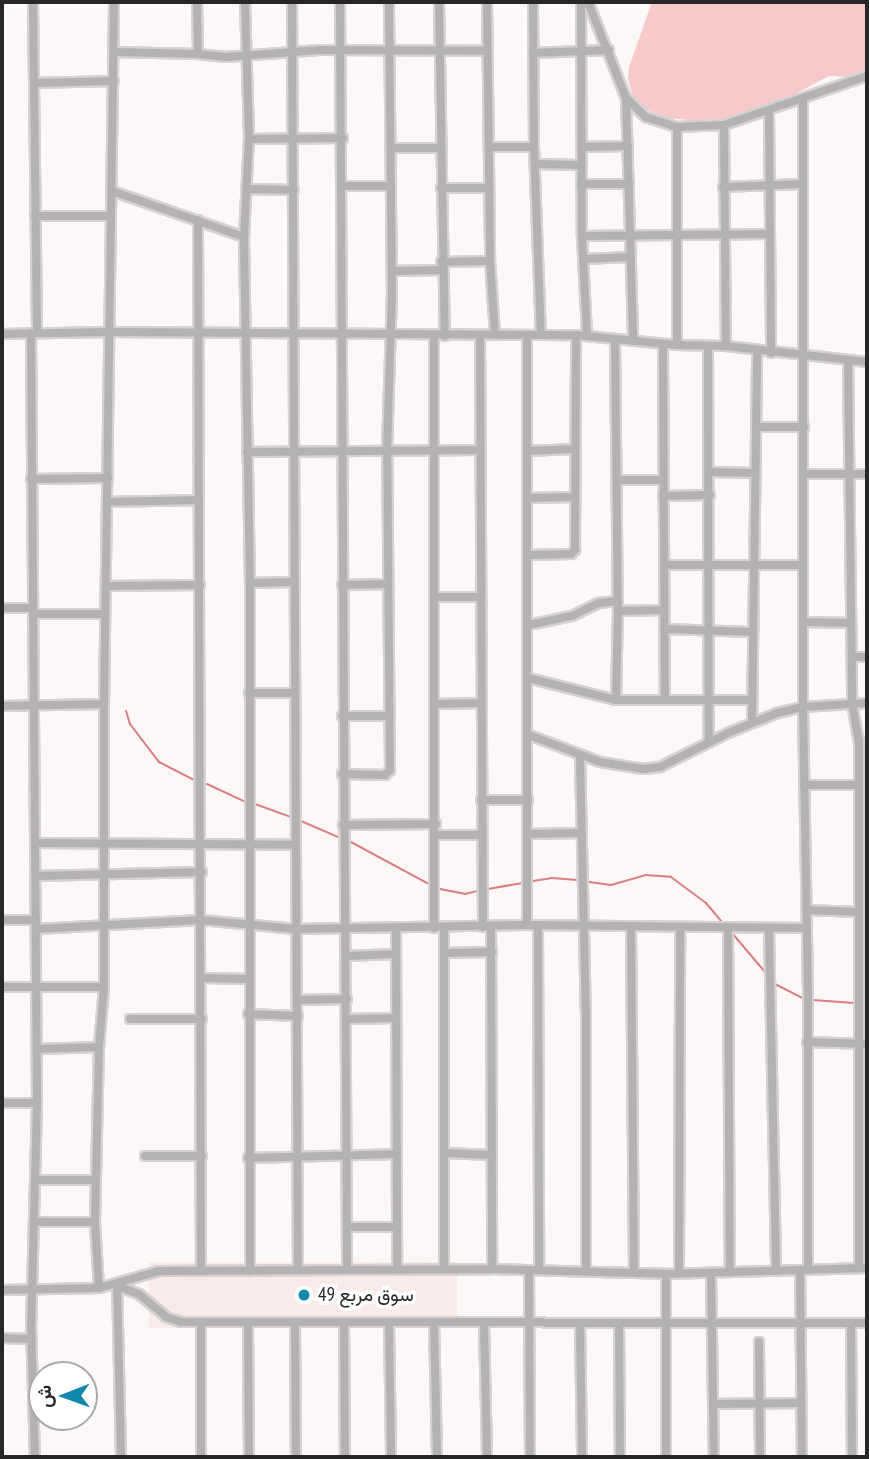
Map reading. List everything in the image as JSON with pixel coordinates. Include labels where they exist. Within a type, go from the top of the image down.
[{"type":"street","points":[[33,2],[35,216],[31,480],[37,1180],[32,1339],[35,1457]]},
{"type":"street","points":[[99,1288],[95,1222],[99,1047],[104,987],[104,704],[114,2]]},
{"type":"street","points":[[197,2],[198,54]]},
{"type":"street","points":[[245,2],[249,139],[244,237],[250,583],[247,922],[250,1271]]},
{"type":"street","points":[[292,2],[299,1270]]},
{"type":"street","points":[[340,2],[343,138],[342,774],[346,956],[347,1270]]},
{"type":"street","points":[[342,774],[388,773],[387,451],[392,271],[389,2]]},
{"type":"street","points":[[439,2],[441,266],[445,336]]},
{"type":"street","points":[[487,2],[490,261],[495,335]]},
{"type":"street","points":[[533,2],[534,147],[541,335]]},
{"type":"street","points":[[581,2],[581,184],[587,336]]},
{"type":"street","points":[[588,2],[610,50],[626,97],[633,341]]},
{"type":"street","points":[[114,52],[246,55],[342,50],[486,51]]},
{"type":"street","points":[[533,53],[610,50]]},
{"type":"street","points":[[626,97],[646,117],[677,127],[724,125],[867,76]]},
{"type":"street","points":[[34,83],[114,81]]},
{"type":"street","points":[[802,1457],[800,1323],[804,1270],[807,1042],[803,707],[803,100]]},
{"type":"street","points":[[769,111],[771,353]]},
{"type":"street","points":[[724,125],[726,346]]},
{"type":"street","points":[[677,127],[677,345]]},
{"type":"street","points":[[249,139],[343,138]]},
{"type":"street","points":[[582,146],[628,146]]},
{"type":"street","points":[[489,147],[534,147]]},
{"type":"street","points":[[391,148],[439,148]]},
{"type":"street","points":[[535,164],[581,165]]},
{"type":"street","points":[[581,184],[629,184]]},
{"type":"street","points":[[723,187],[802,184]]},
{"type":"street","points":[[343,186],[391,186]]},
{"type":"street","points":[[441,188],[489,188]]},
{"type":"street","points":[[247,190],[294,190]]},
{"type":"street","points":[[112,191],[244,237]]},
{"type":"street","points":[[35,216],[110,216]]},
{"type":"street","points":[[198,220],[202,842],[201,1271]]},
{"type":"street","points":[[582,236],[770,234]]},
{"type":"street","points":[[583,258],[631,257]]},
{"type":"street","points":[[392,271],[490,261]]},
{"type":"street","points":[[2,334],[200,332],[433,336],[576,335],[663,344],[726,346],[867,362]]},
{"type":"street","points":[[480,335],[481,800],[487,926],[492,952],[492,1269]]},
{"type":"street","points":[[527,335],[527,925]]},
{"type":"street","points":[[528,555],[573,553],[576,335]]},
{"type":"street","points":[[433,336],[436,824],[434,928]]},
{"type":"street","points":[[615,339],[618,480],[616,700]]},
{"type":"street","points":[[663,344],[665,700]]},
{"type":"street","points":[[708,346],[709,742]]},
{"type":"street","points":[[752,723],[757,350]]},
{"type":"street","points":[[2,1290],[117,1286],[159,1272],[492,1269],[711,1273],[863,1268],[859,741],[852,703],[848,360]]},
{"type":"street","points":[[756,427],[804,427]]},
{"type":"street","points":[[527,451],[575,449]]},
{"type":"street","points":[[247,452],[480,450]]},
{"type":"street","points":[[710,472],[755,473]]},
{"type":"street","points":[[803,474],[867,474]]},
{"type":"street","points":[[31,480],[108,478]]},
{"type":"street","points":[[618,480],[663,480]]},
{"type":"street","points":[[663,496],[710,495]]},
{"type":"street","points":[[527,498],[575,497]]},
{"type":"street","points":[[107,502],[199,500]]},
{"type":"street","points":[[664,565],[803,565]]},
{"type":"street","points":[[250,583],[294,582]]},
{"type":"street","points":[[342,585],[388,584]]},
{"type":"street","points":[[106,586],[200,585]]},
{"type":"street","points":[[434,597],[479,597]]},
{"type":"street","points":[[528,625],[560,620],[599,603],[618,601]]},
{"type":"street","points":[[2,608],[106,614]]},
{"type":"street","points":[[618,611],[664,610]]},
{"type":"street","points":[[803,622],[851,623]]},
{"type":"street","points":[[664,629],[753,632]]},
{"type":"street","points":[[852,657],[867,657]]},
{"type":"street","points":[[528,678],[616,700],[752,700]]},
{"type":"street","points":[[248,693],[295,693]]},
{"type":"street","points":[[435,704],[480,703]]},
{"type":"street","points":[[529,736],[617,766],[643,769],[660,767],[752,723],[803,707],[867,703]]},
{"type":"street","points":[[2,706],[104,704]]},
{"type":"street","points":[[342,716],[389,716]]},
{"type":"street","points":[[580,755],[585,926],[586,1271]]},
{"type":"street","points":[[804,785],[859,785]]},
{"type":"street","points":[[481,800],[528,800]]},
{"type":"street","points":[[343,825],[436,824]]},
{"type":"street","points":[[528,834],[582,833]]},
{"type":"street","points":[[436,835],[482,835]]},
{"type":"street","points":[[36,843],[202,842],[296,845]]},
{"type":"street","points":[[36,876],[104,877],[202,872]]},
{"type":"street","points":[[806,910],[859,912]]},
{"type":"street","points":[[2,920],[36,925],[103,926],[201,919],[296,929],[527,925],[806,928]]},
{"type":"street","points":[[538,926],[539,1270]]},
{"type":"street","points":[[631,926],[634,1273]]},
{"type":"street","points":[[679,1273],[680,927]]},
{"type":"street","points":[[728,927],[730,1272]]},
{"type":"street","points":[[396,928],[397,1269]]},
{"type":"street","points":[[444,928],[444,1269]]},
{"type":"street","points":[[769,929],[776,1271]]},
{"type":"street","points":[[444,953],[492,952]]},
{"type":"street","points":[[346,956],[396,954]]},
{"type":"street","points":[[202,978],[248,979]]},
{"type":"street","points":[[2,987],[104,987]]},
{"type":"street","points":[[298,1000],[346,999]]},
{"type":"street","points":[[248,1014],[298,1016]]},
{"type":"street","points":[[346,1020],[397,1018]]},
{"type":"street","points":[[130,1019],[202,1019]]},
{"type":"street","points":[[807,1042],[863,1044]]},
{"type":"street","points":[[37,1049],[99,1047]]},
{"type":"street","points":[[2,1103],[37,1103]]},
{"type":"street","points":[[444,1153],[492,1154]]},
{"type":"street","points":[[248,1158],[397,1154]]},
{"type":"street","points":[[145,1156],[202,1156]]},
{"type":"street","points":[[37,1180],[96,1180]]},
{"type":"street","points":[[36,1222],[95,1222]]},
{"type":"street","points":[[347,1227],[397,1227]]},
{"type":"street","points":[[529,1270],[530,1457]]},
{"type":"street","points":[[666,1273],[666,1457]]},
{"type":"street","points":[[711,1273],[714,1457]]},
{"type":"street","points":[[117,1286],[139,1294],[166,1317],[181,1322],[867,1323]]},
{"type":"street","points":[[117,1286],[121,1457]]},
{"type":"street","points":[[201,1322],[201,1457]]},
{"type":"street","points":[[248,1322],[249,1457]]},
{"type":"street","points":[[295,1322],[296,1457]]},
{"type":"street","points":[[344,1323],[345,1457]]},
{"type":"street","points":[[389,1323],[391,1457]]},
{"type":"street","points":[[434,1323],[437,1457]]},
{"type":"street","points":[[484,1323],[487,1457]]},
{"type":"street","points":[[580,1323],[582,1457]]},
{"type":"street","points":[[851,1323],[852,1457]]},
{"type":"street","points":[[619,1324],[620,1457]]},
{"type":"street","points":[[2,1338],[32,1339]]},
{"type":"street","points":[[759,1342],[760,1457]]},
{"type":"street","points":[[713,1405],[801,1403]]},
{"type":"shaded area","points":[[652,2],[867,2],[867,72],[853,77],[829,76],[795,94],[716,122],[664,118],[641,106],[632,94],[628,79],[629,67]]},
{"type":"shaded area","name":"سوق مربع 49","points":[[149,1262],[457,1262],[457,1328],[149,1328]]},
{"type":"waterway","points":[[126,711],[130,724],[159,762],[196,781]]},
{"type":"waterway","points":[[207,784],[243,801]]},
{"type":"waterway","points":[[255,804],[290,817]]},
{"type":"waterway","points":[[301,821],[338,837]]},
{"type":"waterway","points":[[349,841],[429,884]]},
{"type":"waterway","points":[[589,882],[611,885],[645,875],[671,877],[706,903],[722,922]]},
{"type":"waterway","points":[[533,881],[551,878],[578,880]]},
{"type":"waterway","points":[[488,889],[522,883]]},
{"type":"waterway","points":[[440,889],[465,894],[477,891]]},
{"type":"waterway","points":[[732,933],[765,972]]},
{"type":"waterway","points":[[775,984],[802,998]]},
{"type":"waterway","points":[[813,1000],[854,1003]]},
{"type":"place","name":"سوق مربع 49","points":[[304,1295]]}]
